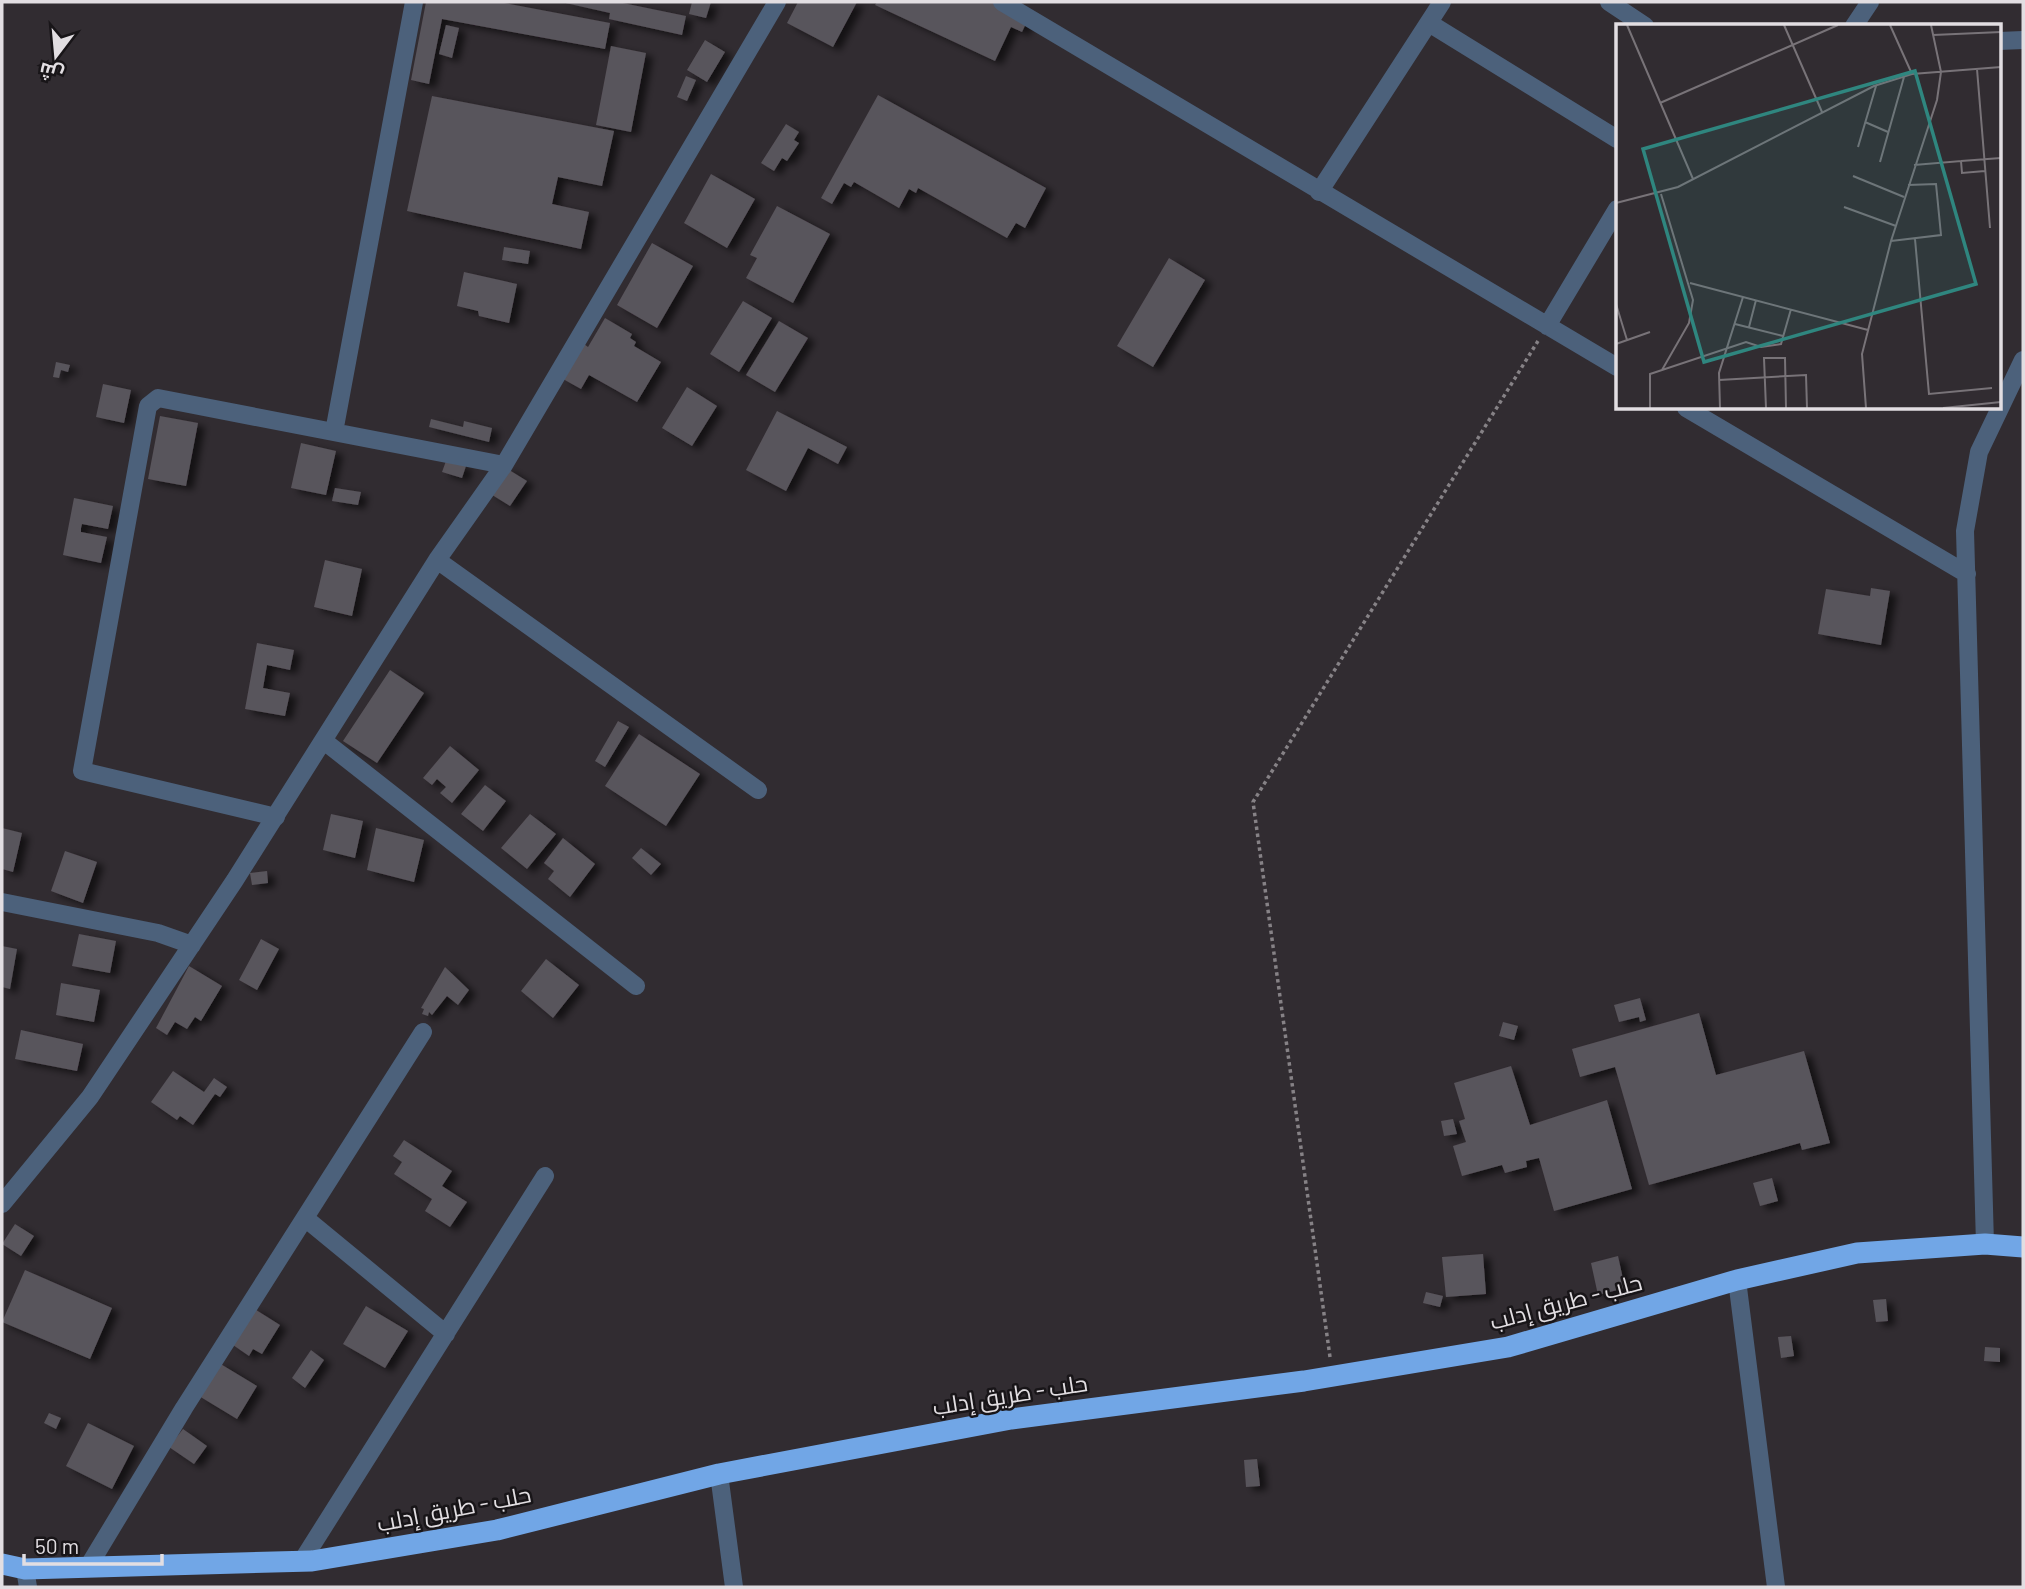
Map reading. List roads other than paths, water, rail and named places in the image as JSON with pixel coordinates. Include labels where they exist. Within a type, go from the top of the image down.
[{"type":"highway","name":"حلب - طريق إدلب","points":[[2,1564],[27,1578],[88,1567],[302,1561],[497,1530],[719,1474],[1011,1419],[1333,1376],[1508,1347],[1737,1280],[1857,1253],[1985,1244],[2023,1247]]},
{"type":"street","points":[[334,432],[414,2]]},
{"type":"street","points":[[2,1204],[90,1097],[276,817],[437,560],[504,465],[777,2]]},
{"type":"street","points":[[1002,2],[1616,366]]},
{"type":"street","points":[[1319,192],[1442,2]]},
{"type":"street","points":[[1609,2],[1642,24]]},
{"type":"street","points":[[1855,24],[1870,2]]},
{"type":"street","points":[[1429,23],[1616,138]]},
{"type":"street","points":[[2000,41],[2023,40]]},
{"type":"street","points":[[1547,326],[1616,211]]},
{"type":"street","points":[[2000,408],[2023,360]]},
{"type":"street","points":[[276,817],[82,771],[148,406],[158,398],[504,465]]},
{"type":"street","points":[[1689,410],[1967,574]]},
{"type":"street","points":[[1985,1244],[1965,531],[1979,452],[1999,410]]},
{"type":"street","points":[[437,560],[758,790]]},
{"type":"street","points":[[324,741],[636,986]]},
{"type":"street","points":[[2,902],[158,933],[192,945]]},
{"type":"street","points":[[88,1567],[184,1408],[423,1032]]},
{"type":"street","points":[[302,1561],[545,1176]]},
{"type":"street","points":[[305,1218],[446,1334]]},
{"type":"street","points":[[1737,1280],[1776,1587]]},
{"type":"street","points":[[719,1474],[734,1587]]}]
